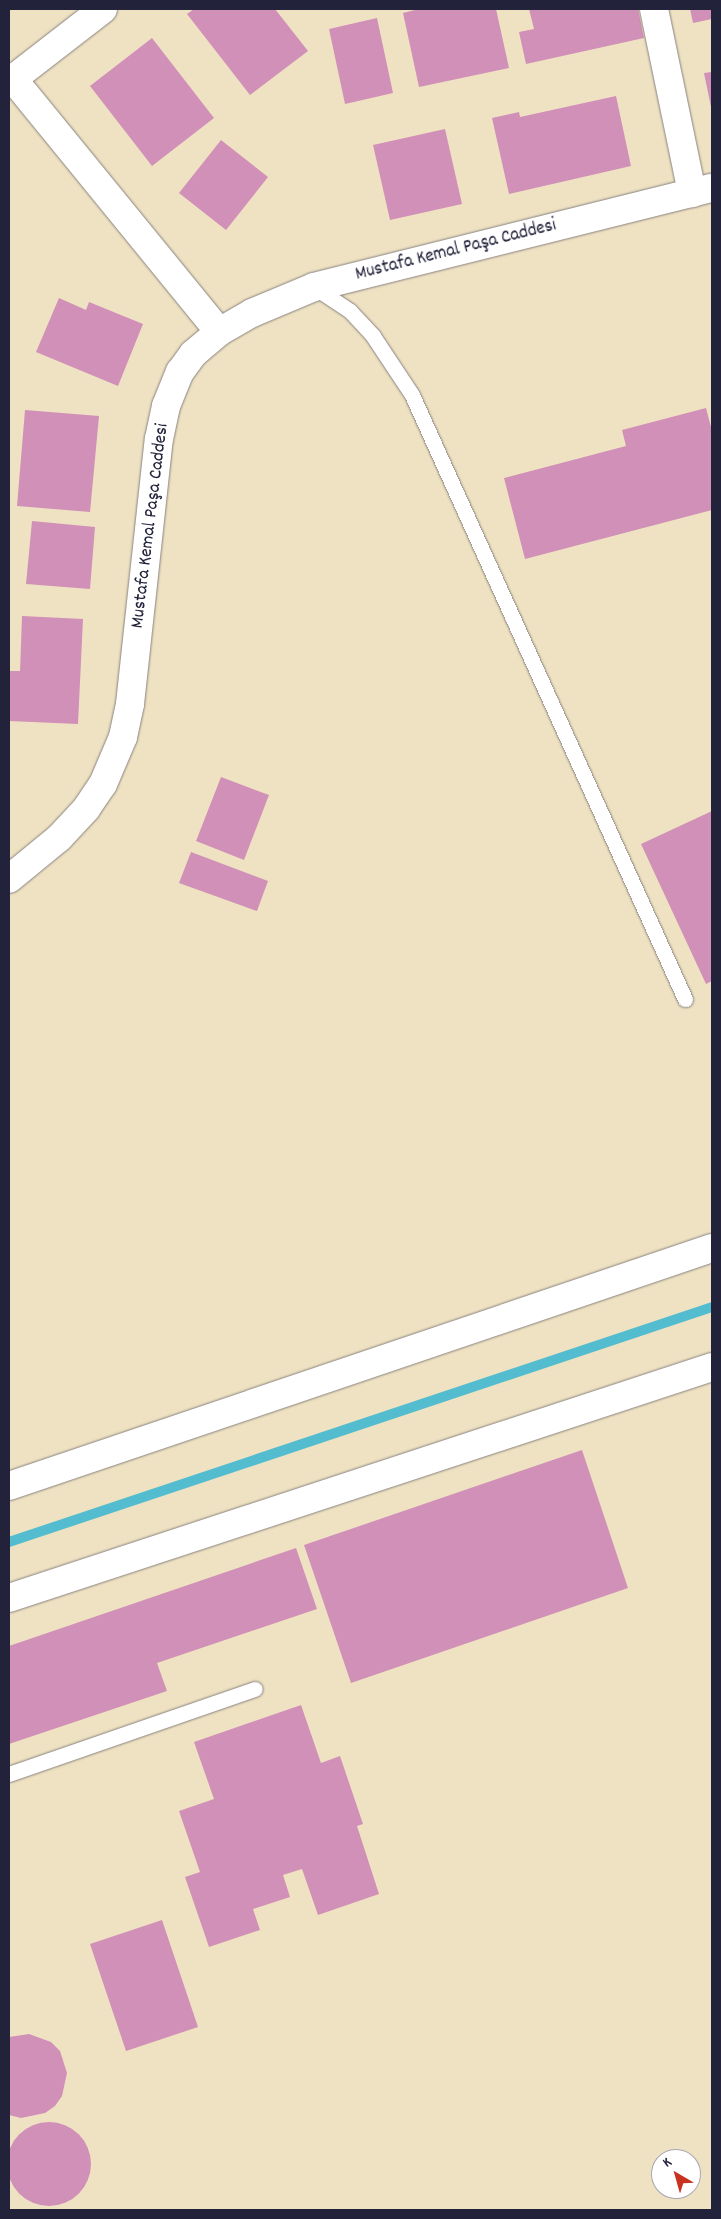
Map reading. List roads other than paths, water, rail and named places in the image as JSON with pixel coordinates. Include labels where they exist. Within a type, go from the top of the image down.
[{"type":"street","points":[[103,9],[11,80],[219,332]]},
{"type":"street","points":[[654,9],[702,191]]},
{"type":"street","name":"Mustafa Kemal Paşa Caddesi","points":[[9,879],[58,838],[86,809],[103,784],[117,753],[130,704],[159,439],[166,406],[180,372],[193,354],[219,332],[252,312],[314,287],[702,191]]},
{"type":"street","points":[[9,1486],[712,1248]]},
{"type":"street","points":[[9,1598],[712,1368]]},
{"type":"lane","points":[[314,287],[350,311],[373,336],[412,396],[685,999]]},
{"type":"lane","points":[[9,1774],[255,1689]]},
{"type":"waterway","points":[[9,1542],[712,1307]]}]
